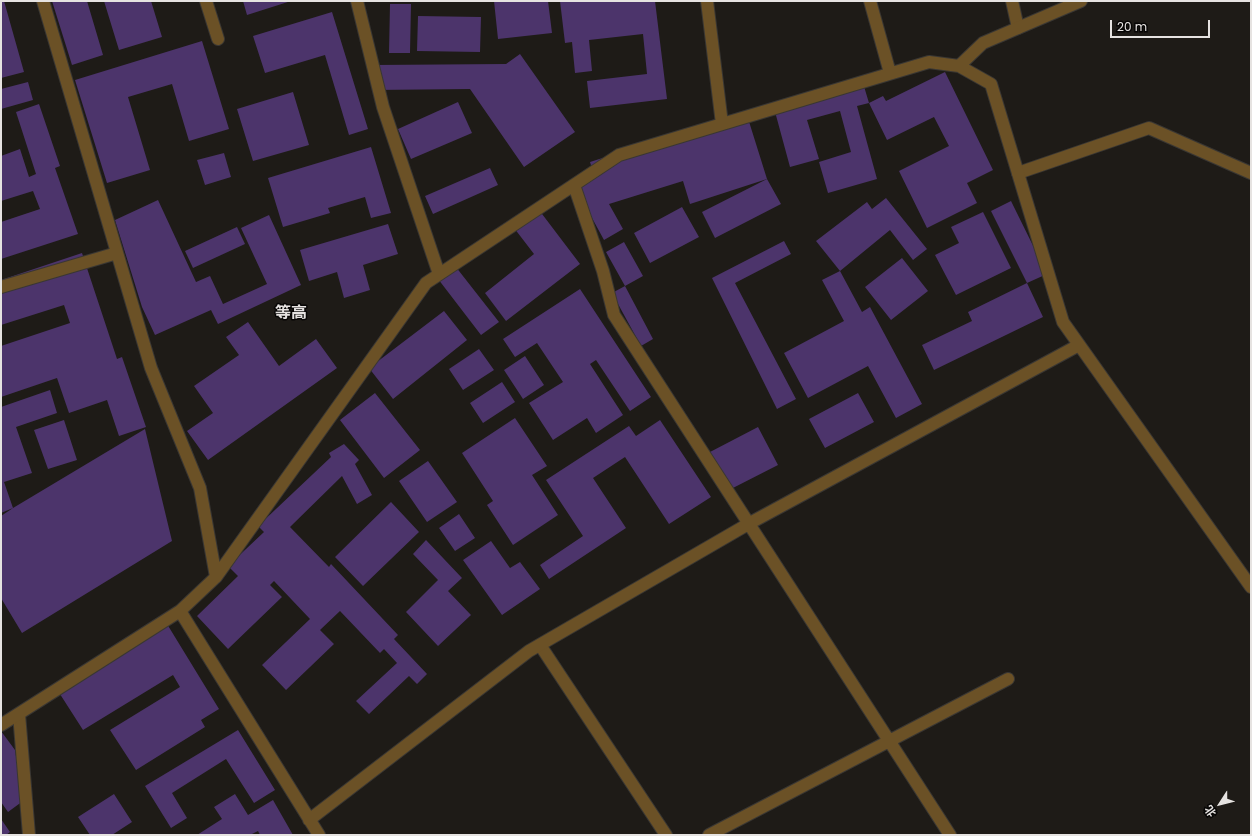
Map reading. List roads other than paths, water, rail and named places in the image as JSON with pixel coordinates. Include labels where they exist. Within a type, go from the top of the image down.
[{"type":"street","points":[[43,1],[151,368],[200,488],[216,577]]},
{"type":"street","points":[[206,1],[218,40]]},
{"type":"street","points":[[357,1],[383,107],[438,274]]},
{"type":"street","points":[[707,1],[722,124]]},
{"type":"street","points":[[870,1],[890,73]]},
{"type":"street","points":[[1012,1],[1018,28]]},
{"type":"street","points":[[959,66],[982,43],[1081,1]]},
{"type":"street","points":[[1,725],[180,610],[216,577],[426,283],[438,274],[619,155],[929,62],[959,66],[990,84],[1063,322],[1251,588]]},
{"type":"street","points":[[1018,173],[1149,128],[1251,173]]},
{"type":"street","points":[[574,185],[603,271],[614,315],[750,523],[950,835]]},
{"type":"street","points":[[1,287],[117,253]]},
{"type":"street","points":[[309,820],[540,645],[750,523],[1079,345]]},
{"type":"street","points":[[180,610],[319,835]]},
{"type":"street","points":[[540,645],[666,835]]},
{"type":"street","points":[[709,835],[890,742],[1008,679]]},
{"type":"street","points":[[20,714],[30,835]]},
{"type":"district","name":"等高","points":[[291,314]]}]
